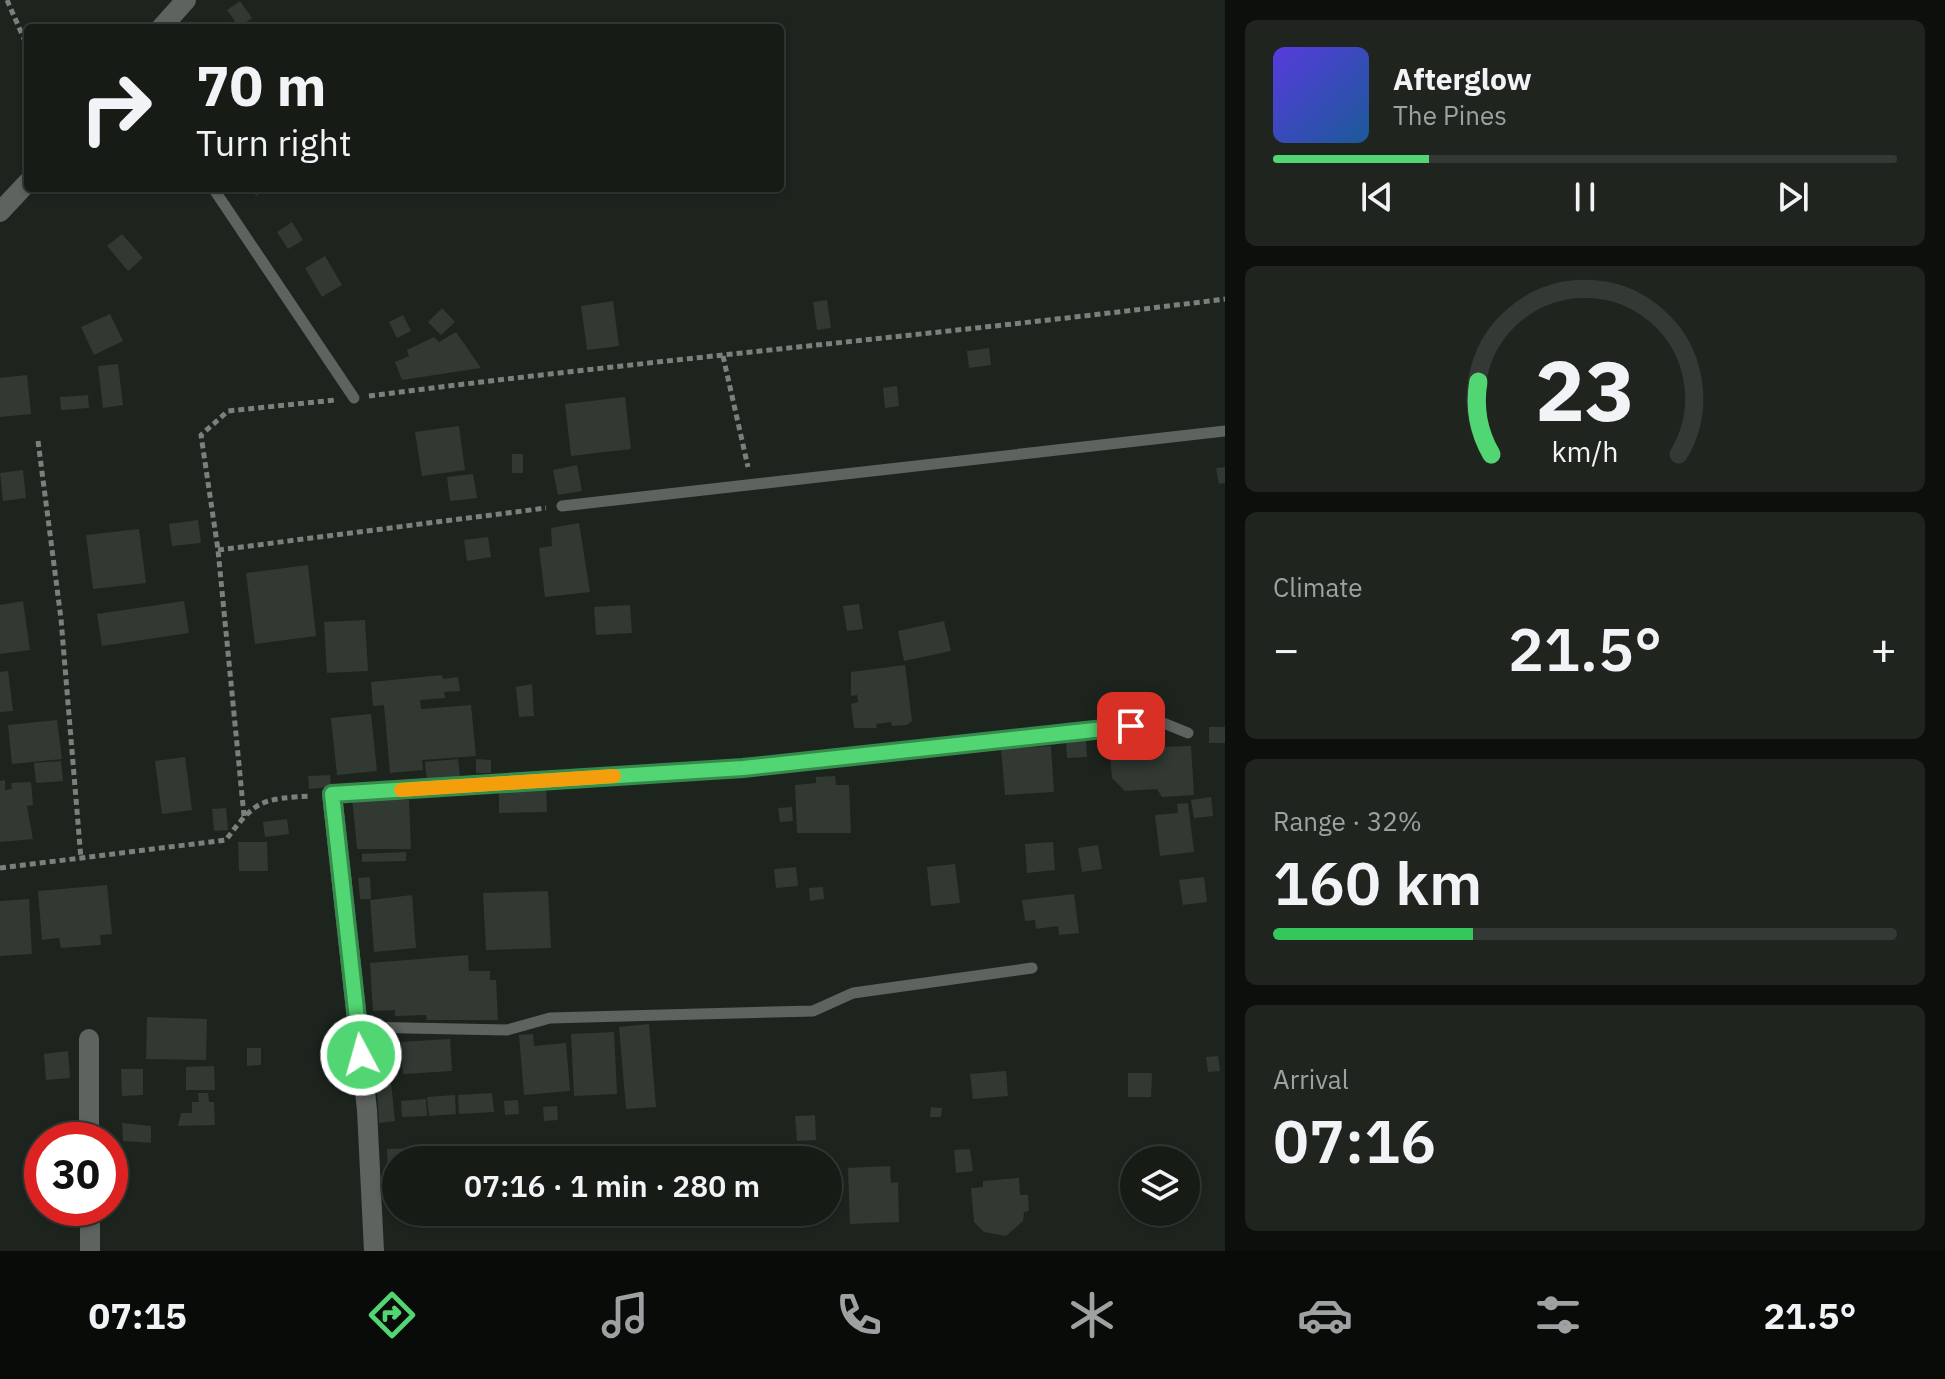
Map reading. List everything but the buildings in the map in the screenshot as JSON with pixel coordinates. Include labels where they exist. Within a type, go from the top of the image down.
[{"type":"street","points":[[165,24],[186,0]]},
{"type":"street","points":[[0,212],[24,186]]},
{"type":"street","points":[[332,794],[367,1110],[374,1251]]},
{"type":"street","points":[[89,1039],[89,1122]]},
{"type":"street","points":[[90,1226],[90,1251]]},
{"type":"lane","points":[[216,192],[354,398]]},
{"type":"lane","points":[[562,506],[1225,431]]},
{"type":"lane","points":[[332,794],[743,768],[1161,722],[1188,733]]},
{"type":"lane","points":[[358,1027],[507,1030],[550,1018],[813,1011],[853,993],[1032,968]]},
{"type":"path","points":[[7,0],[24,39]]},
{"type":"path","points":[[244,816],[218,550],[201,435],[228,411],[723,356],[800,344],[1040,322],[1225,299]]},
{"type":"path","points":[[723,356],[749,472]]},
{"type":"path","points":[[38,441],[61,619],[81,859]]},
{"type":"path","points":[[0,868],[226,840],[244,816],[266,799],[332,794]]},
{"type":"slow traffic","points":[[401,790],[614,776]]},
{"type":"route","points":[[361,1055],[332,794],[743,768],[1131,726]]}]
